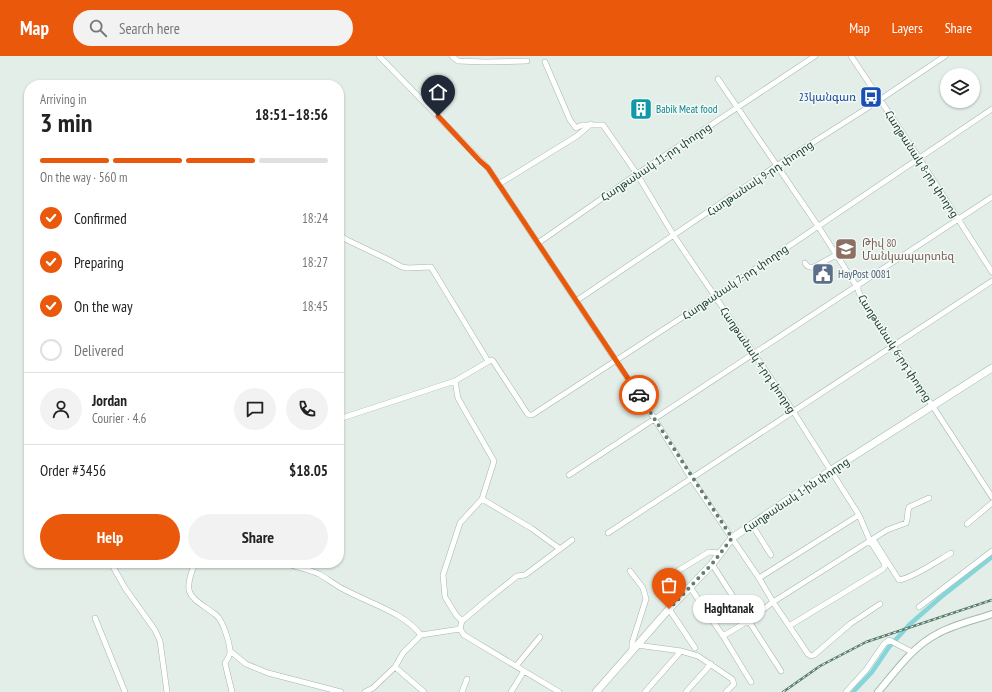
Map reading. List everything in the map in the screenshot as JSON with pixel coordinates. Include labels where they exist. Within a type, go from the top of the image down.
[{"type":"main road","name":"Հաղթանակ 1-ին փողոց","points":[[598,691],[669,609],[712,564],[732,538],[830,471],[992,368]]},
{"type":"street","points":[[379,56],[488,168],[808,654],[811,656],[814,655],[850,624],[880,604]]},
{"type":"street","points":[[452,56],[458,60],[465,61],[484,62],[527,60]]},
{"type":"street","name":"Հաղթանակ 11-րդ փողոց","points":[[538,243],[636,174],[815,56]]},
{"type":"street","name":"Հաղթանակ 8-րդ փողոց","points":[[851,56],[992,272]]},
{"type":"street","name":"Հաղթանակ 9-րդ փողոց","points":[[576,301],[776,166],[880,100],[945,56]]},
{"type":"street","points":[[545,62],[570,120],[576,128],[582,125],[591,124]]},
{"type":"street","name":"Հաղթանակ 6-րդ փողոց","points":[[718,79],[818,226],[860,295],[992,497]]},
{"type":"street","name":"Հաղթանակ 7-րդ փողոց","points":[[491,361],[529,415],[532,415],[715,296],[992,109]]},
{"type":"street","points":[[498,184],[577,136],[591,124]]},
{"type":"street","name":"Հաղթանակ 4-րդ փողոց","points":[[591,124],[604,125],[674,236],[793,411],[859,515],[871,540]]},
{"type":"street","points":[[569,475],[992,198]]},
{"type":"street","points":[[344,238],[402,267],[431,267],[491,361],[455,381],[344,417]]},
{"type":"street","points":[[805,263],[810,268],[814,267],[836,255]]},
{"type":"street","points":[[608,533],[992,282]]},
{"type":"street","points":[[455,381],[458,398],[462,407],[494,461],[482,499],[460,523],[443,574],[445,597],[456,615],[462,621]]},
{"type":"street","points":[[723,636],[748,621],[773,602],[887,530],[906,523],[909,507],[929,498]]},
{"type":"street","points":[[482,499],[536,531],[560,549]]},
{"type":"street","points":[[967,524],[992,503]]},
{"type":"street","points":[[758,578],[859,515]]},
{"type":"street","points":[[752,525],[771,555]]},
{"type":"street","points":[[559,692],[464,635],[460,629],[462,621],[517,576],[525,575],[572,540]]},
{"type":"street","points":[[871,540],[899,580],[928,567],[951,552]]},
{"type":"street","points":[[789,626],[883,569],[885,566],[884,563],[871,540]]},
{"type":"street","points":[[919,607],[992,551]]},
{"type":"street","points":[[671,575],[709,552],[719,553]]},
{"type":"street","points":[[712,564],[781,671]]},
{"type":"street","points":[[114,568],[125,588],[155,630],[160,641],[167,692]]},
{"type":"street","points":[[193,568],[188,586],[190,592],[194,599],[217,616],[222,624],[228,642],[230,651],[225,663],[232,692]]},
{"type":"street","points":[[300,568],[319,574],[345,590],[381,607],[404,620],[421,635]]},
{"type":"street","points":[[630,571],[643,588],[646,599],[632,643],[632,651]]},
{"type":"street","points":[[690,586],[751,682]]},
{"type":"street","points":[[669,609],[695,648]]},
{"type":"street","points":[[878,692],[912,652],[937,634],[992,614]]},
{"type":"street","points":[[95,618],[125,692]]},
{"type":"street","points":[[366,692],[373,688],[396,666],[403,653],[421,635],[460,629]]},
{"type":"street","points":[[516,666],[540,637]]},
{"type":"street","points":[[846,692],[866,670],[884,644],[889,640],[912,652]]},
{"type":"street","points":[[637,645],[681,651],[698,656],[734,681],[734,684],[726,692]]},
{"type":"street","points":[[230,651],[246,664],[268,673],[341,692]]},
{"type":"street","points":[[645,692],[681,651]]},
{"type":"street","points":[[686,692],[711,664]]},
{"type":"street","points":[[396,666],[424,692]]},
{"type":"street","points":[[511,692],[524,671]]},
{"type":"street","points":[[462,692],[466,679]]},
{"type":"waterway","points":[[853,692],[872,672],[889,647],[909,625],[941,597],[992,557]]},
{"type":"railway","points":[[783,692],[820,666],[866,642],[992,600]]},
{"type":"way so far","points":[[639,395],[691,478],[732,538],[712,564],[669,609]]},
{"type":"place","name":"23կանգառ","points":[[871,97]]},
{"type":"place","name":"Babik Meat food","points":[[641,109]]},
{"type":"place","name":"Թիվ 80 Մանկապարտեզ","points":[[846,249]]},
{"type":"place","name":"HayPost 0081","points":[[823,274]]},
{"type":"place","name":"Haghtanak","points":[[669,609]]},
{"type":"route","points":[[438,116],[488,168],[639,395]]}]
